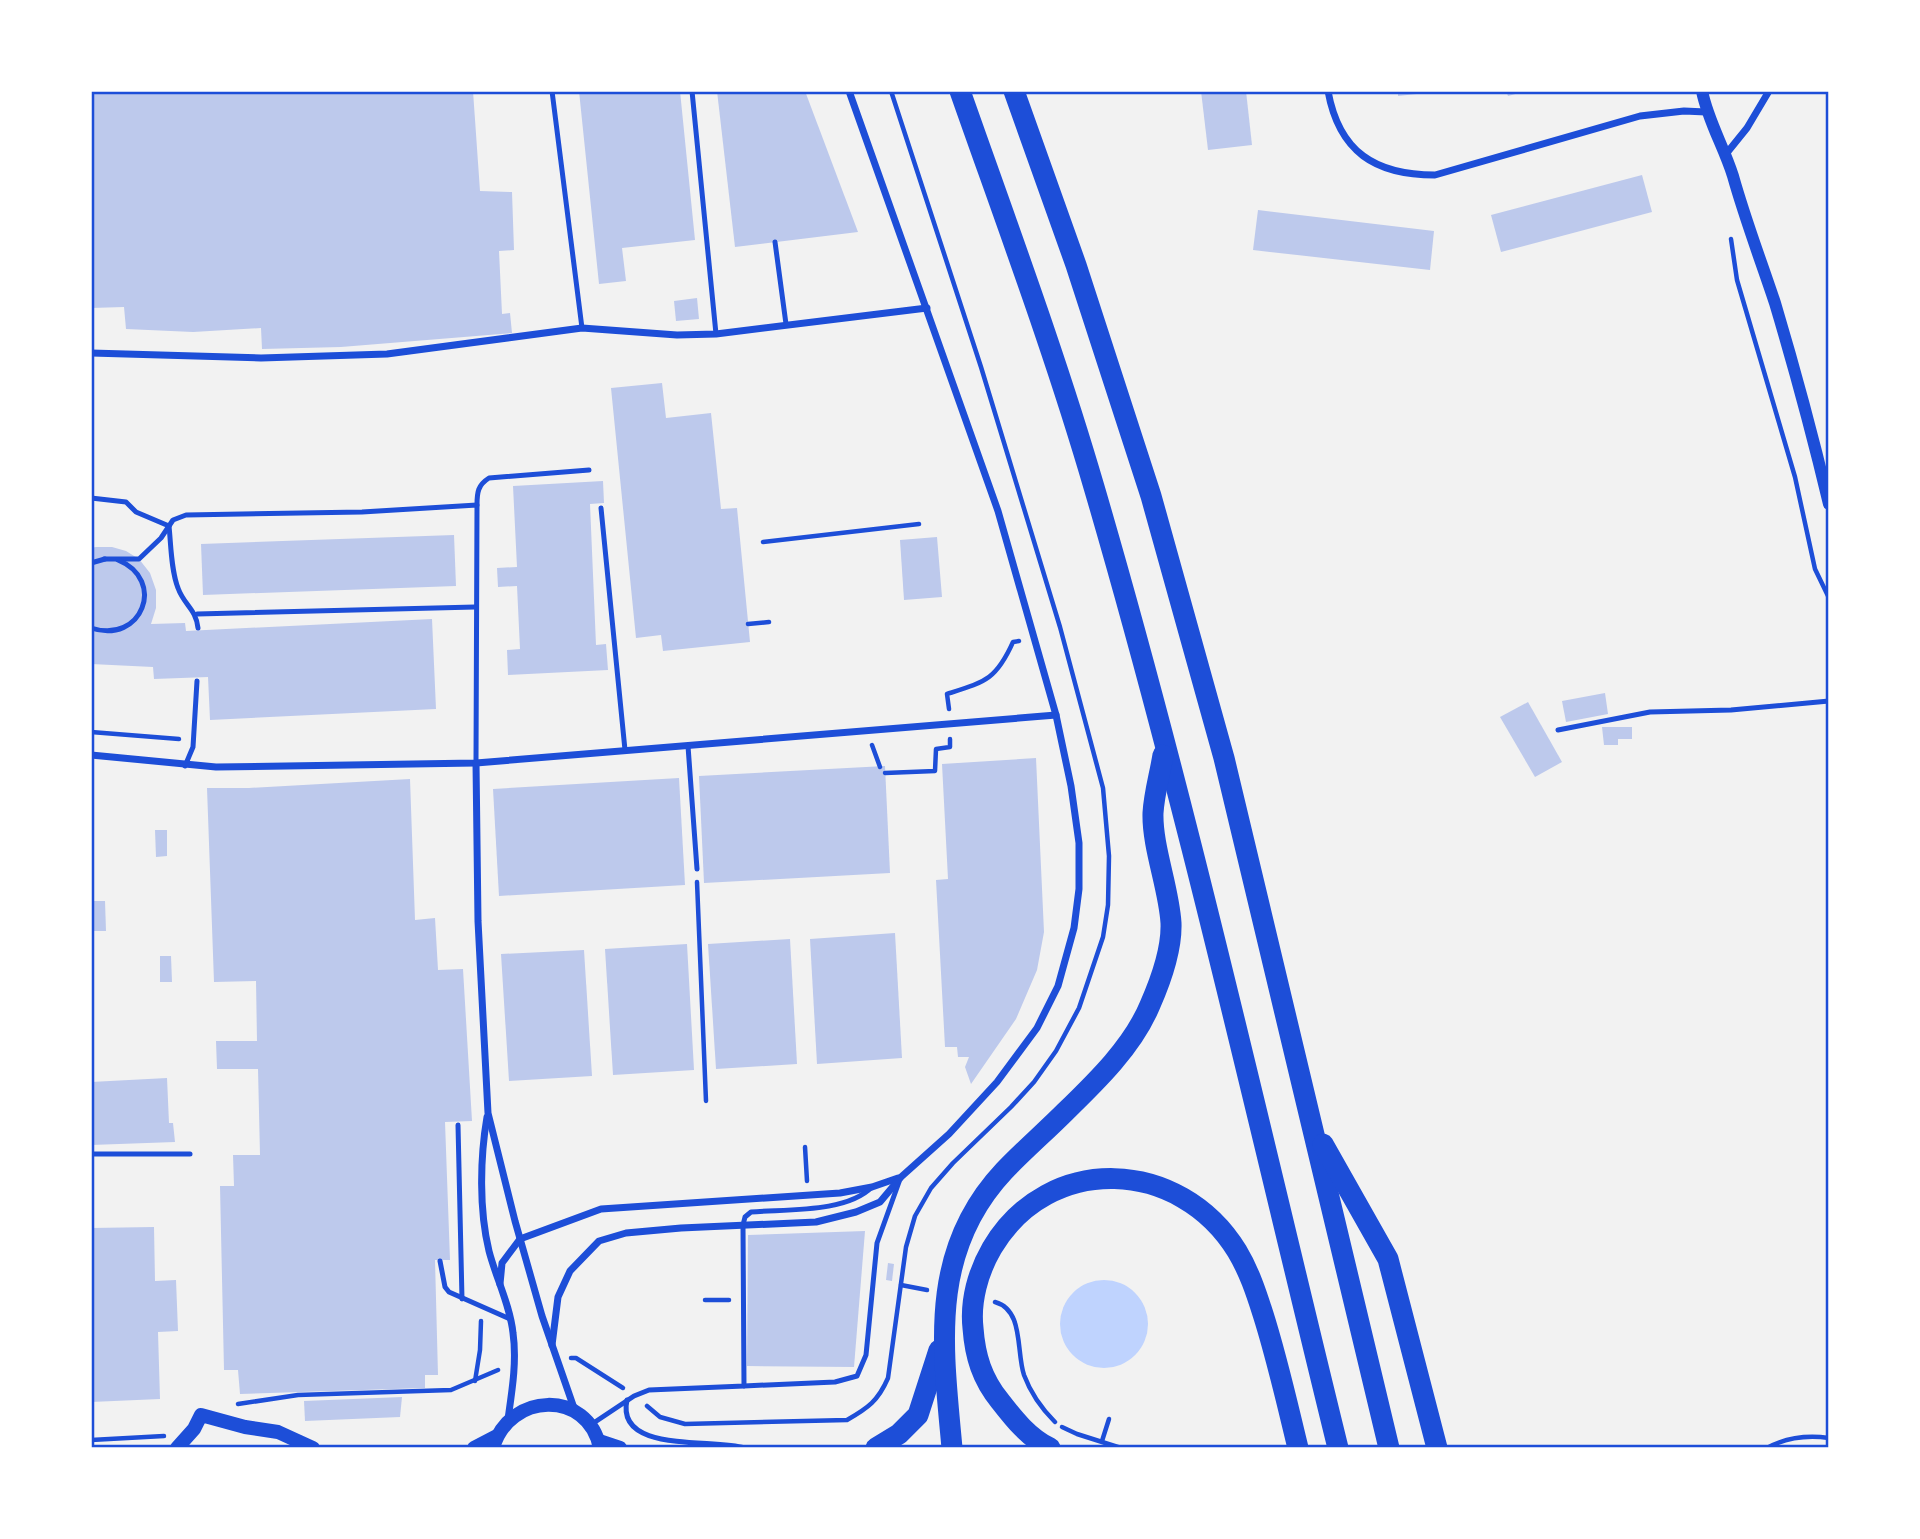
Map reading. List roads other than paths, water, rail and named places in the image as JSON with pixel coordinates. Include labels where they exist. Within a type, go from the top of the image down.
[{"type":"highway","points":[[960,91],[1094,486],[1164,746],[1338,1448]]},
{"type":"highway","points":[[1014,91],[1076,265],[1151,496],[1224,758],[1389,1448]]},
{"type":"highway","points":[[952,1448],[943,1338],[947,1290],[954,1254],[968,1222],[1003,1172],[1098,1080],[1127,1044],[1149,1009],[1161,978],[1171,923],[1153,814],[1164,746]]},
{"type":"highway","points":[[1310,1121],[1388,1259],[1437,1448]]},
{"type":"highway","points":[[1050,1448],[1040,1443],[1016,1421],[990,1389],[975,1356],[971,1311],[982,1265],[1004,1228],[1042,1195],[1084,1179],[1124,1177],[1160,1187],[1189,1201],[1216,1223],[1237,1250],[1251,1278],[1275,1353],[1298,1448]]},
{"type":"highway","points":[[876,1448],[899,1434],[918,1415],[943,1338]]},
{"type":"main road","points":[[474,1448],[495,1442],[508,1420],[528,1407],[544,1404],[575,1412],[590,1426],[600,1444],[620,1448]]},
{"type":"main road","points":[[177,1448],[194,1429],[201,1415],[245,1427],[278,1432],[313,1448]]},
{"type":"street","points":[[552,1345],[558,1297],[570,1271],[599,1241],[626,1233],[816,1222],[856,1212],[880,1202],[901,1177],[949,1133],[997,1082],[1037,1028],[1058,986],[1074,928],[1079,888],[1079,844],[1071,786],[1056,715],[998,511],[849,91]]},
{"type":"street","points":[[1328,91],[1335,123],[1351,144],[1387,170],[1409,175],[1435,175],[1640,116],[1684,111],[1706,112]]},
{"type":"street","points":[[1702,91],[1706,112],[1726,154],[1744,216],[1774,301],[1806,408],[1829,505]]},
{"type":"street","points":[[1726,154],[1747,128],[1769,91]]},
{"type":"street","points":[[91,353],[261,358],[387,354],[582,328],[677,335],[716,334],[927,308]]},
{"type":"street","points":[[91,755],[216,767],[476,763],[1056,715]]},
{"type":"street","points":[[476,763],[478,921],[488,1113],[542,1316],[575,1412]]},
{"type":"street","points":[[488,1113],[481,1151],[485,1214],[489,1249],[513,1332],[514,1361],[508,1420]]},
{"type":"street","points":[[500,1284],[502,1263],[520,1239],[601,1209],[815,1195],[872,1187],[901,1177]]},
{"type":"lane","points":[[552,91],[582,328]]},
{"type":"lane","points":[[692,91],[716,334]]},
{"type":"lane","points":[[775,242],[786,324]]},
{"type":"lane","points":[[476,763],[477,493],[482,483],[489,478],[589,470]]},
{"type":"lane","points":[[91,498],[126,502],[136,512],[169,526]]},
{"type":"lane","points":[[91,563],[104,559],[139,559],[161,538],[173,520],[186,515],[362,512],[477,505]]},
{"type":"lane","points":[[601,509],[625,750]]},
{"type":"lane","points":[[169,526],[177,587],[186,603],[197,614],[198,628]]},
{"type":"lane","points":[[91,628],[114,632],[126,628],[142,609],[145,596],[143,584],[128,564],[104,559]]},
{"type":"lane","points":[[197,614],[475,607]]},
{"type":"lane","points":[[184,766],[193,747],[197,681]]},
{"type":"lane","points":[[1558,730],[1650,712],[1731,710],[1829,701]]},
{"type":"lane","points":[[688,746],[697,869]]},
{"type":"lane","points":[[458,1125],[462,1298]]},
{"type":"lane","points":[[91,1154],[190,1154]]},
{"type":"lane","points":[[590,1426],[627,1400],[649,1390],[835,1382],[857,1376],[866,1355],[877,1243],[901,1177]]},
{"type":"lane","points":[[744,1387],[743,1226],[746,1217],[751,1212],[853,1201],[872,1187]]},
{"type":"lane","points":[[440,1261],[445,1287],[449,1292],[510,1319]]},
{"type":"lane","points":[[627,1400],[625,1410],[628,1421],[640,1432],[656,1439],[744,1448]]},
{"type":"water","points":[[1104,1280],[1121,1284],[1135,1293],[1144,1307],[1148,1324],[1144,1341],[1135,1355],[1121,1364],[1104,1368],[1087,1364],[1073,1355],[1064,1341],[1060,1324],[1064,1307],[1073,1293],[1087,1284]]}]
